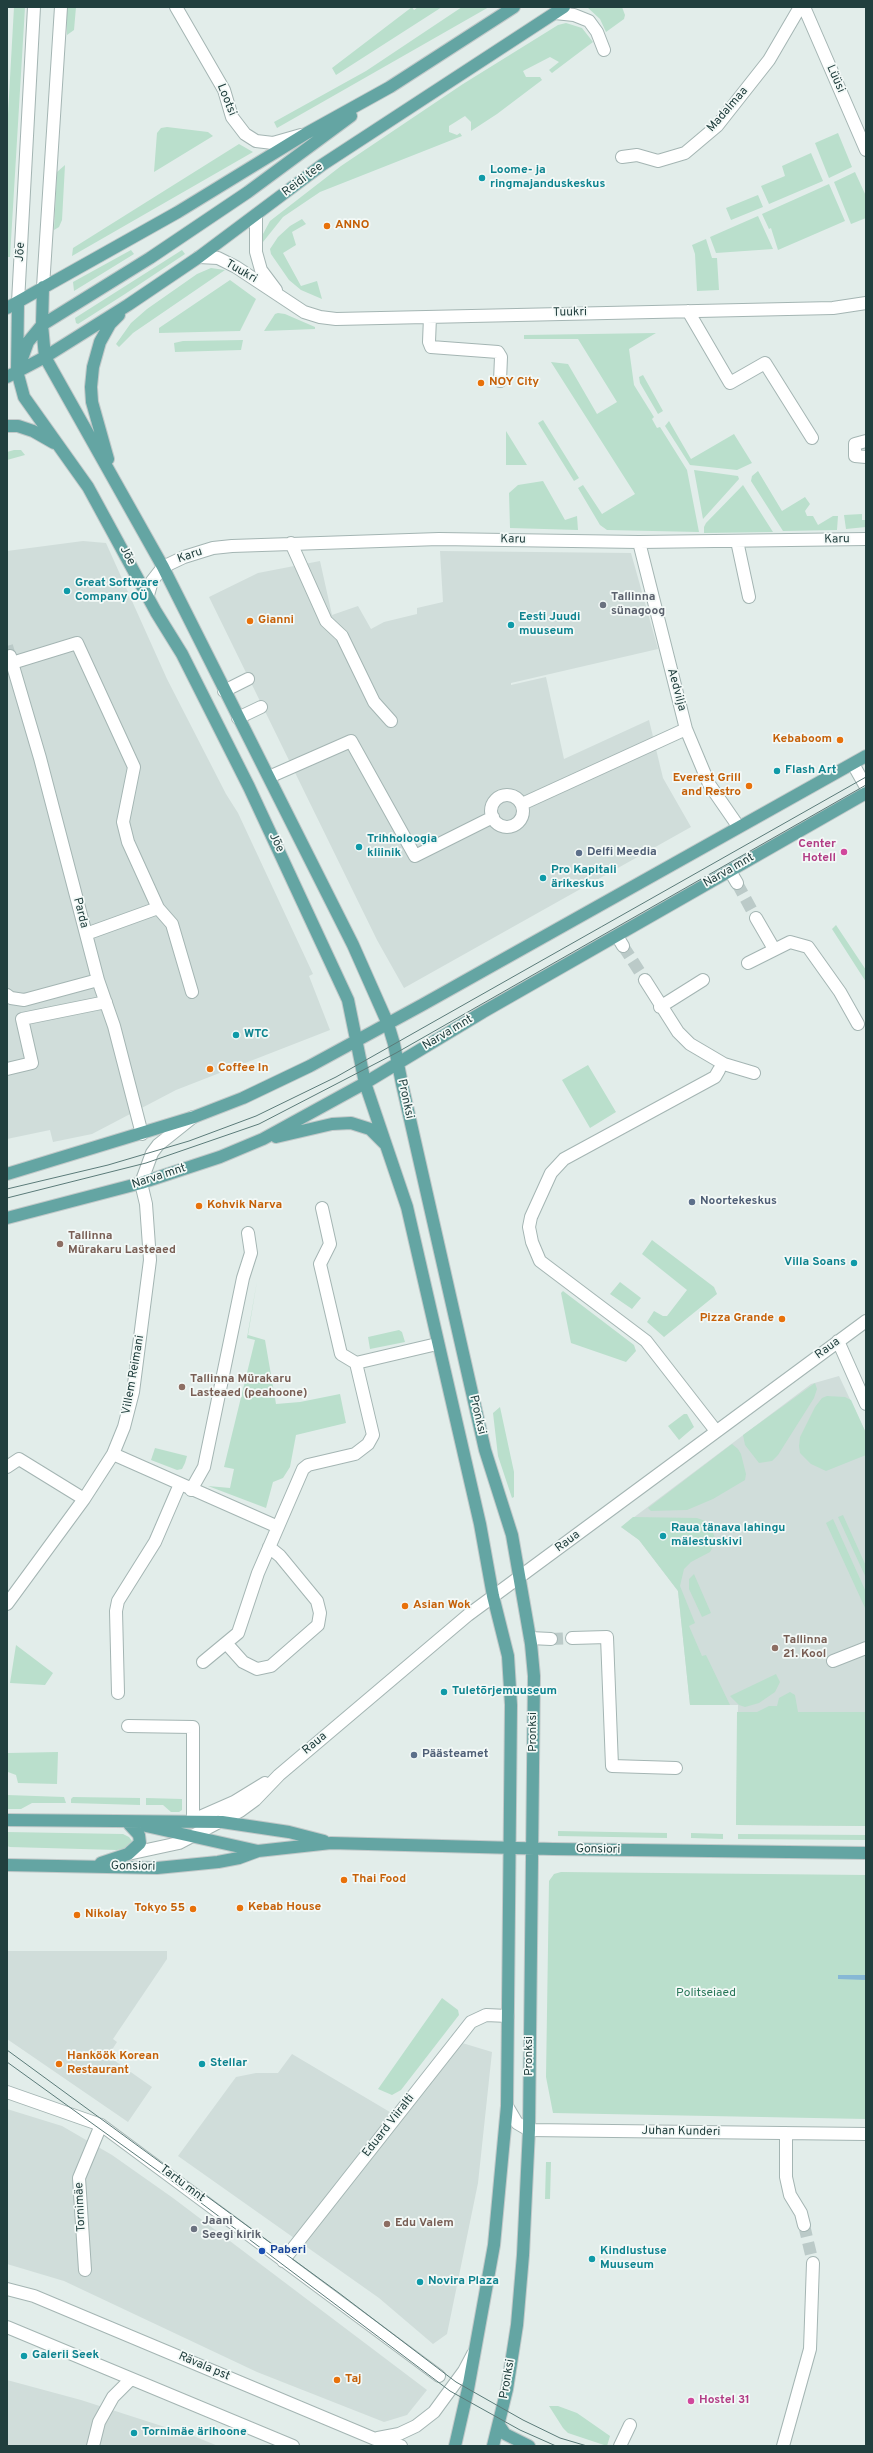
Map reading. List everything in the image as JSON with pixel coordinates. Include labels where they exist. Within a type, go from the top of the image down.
[{"type":"main road","points":[[12,374],[28,342],[42,325],[150,258],[248,192],[390,87],[514,7]]},
{"type":"main road","name":"Reidi tee","points":[[12,374],[45,357],[128,305],[199,257],[335,156],[560,10]]},
{"type":"main road","points":[[7,308],[43,286],[178,212],[307,133],[390,87]]},
{"type":"main road","name":"Jõe","points":[[43,286],[42,325],[45,357],[163,566],[224,691],[353,944],[388,1024],[398,1063]]},
{"type":"main road","name":"Jõe","points":[[18,302],[12,333],[12,374],[24,397],[88,487],[211,710],[332,962],[351,1009],[365,1083]]},
{"type":"main road","points":[[112,476],[92,402],[91,380],[100,342],[110,324],[128,305]]},
{"type":"main road","points":[[12,333],[28,342],[45,357]]},
{"type":"main road","points":[[7,426],[18,426],[33,431],[56,444]]},
{"type":"main road","points":[[7,1174],[142,1134],[194,1117],[243,1098],[388,1024],[738,826],[866,756]]},
{"type":"main road","name":"Narva mnt","points":[[7,1218],[141,1182],[220,1157],[263,1139],[620,941],[730,871],[866,793]]},
{"type":"main road","name":"Pronksi","points":[[398,1063],[485,1450],[512,1535],[530,1638],[534,1676],[529,2130],[523,2255],[517,2317],[500,2420]]},
{"type":"main road","name":"Pronksi","points":[[365,1083],[388,1146],[407,1207],[437,1344],[480,1524],[493,1596],[509,1670],[511,1705],[508,1847],[507,2106],[494,2245],[473,2353],[467,2394],[455,2446]]},
{"type":"main road","points":[[263,1139],[332,1124],[351,1123],[370,1129],[388,1146]]},
{"type":"main road","name":"Gonsiori","points":[[7,1820],[127,1822],[193,1820],[222,1822],[289,1832],[331,1843]]},
{"type":"main road","points":[[92,1866],[128,1854],[140,1843],[139,1835],[127,1822]]},
{"type":"main road","name":"Gonsiori","points":[[127,1822],[258,1851]]},
{"type":"main road","name":"Gonsiori","points":[[7,1865],[157,1868],[239,1858],[258,1851],[331,1843],[508,1847],[532,1849],[866,1853]]},
{"type":"main road","points":[[493,2446],[500,2420]]},
{"type":"main road","points":[[500,2420],[505,2434],[529,2446]]},
{"type":"street","name":"Jõe","points":[[18,302],[34,7]]},
{"type":"street","name":"Jõe","points":[[43,286],[61,7]]},
{"type":"street","name":"Lootsi","points":[[176,7],[224,90],[232,117],[245,134],[256,141],[273,143],[307,133]]},
{"type":"street","name":"Madalmaa","points":[[622,157],[637,155],[658,161],[685,153],[717,126],[769,60],[800,7]]},
{"type":"street","name":"Lüüsi","points":[[804,7],[866,150]]},
{"type":"street","points":[[560,10],[589,21],[597,32],[604,50]]},
{"type":"street","name":"Tuukri","points":[[256,215],[256,252],[261,270],[280,296]]},
{"type":"street","name":"Tuukri","points":[[199,257],[218,258],[236,267],[304,312],[320,317],[430,317],[832,308],[866,303]]},
{"type":"street","points":[[688,311],[730,383],[765,363],[812,438]]},
{"type":"street","points":[[430,317],[429,342],[431,347],[498,352],[501,357],[500,381]]},
{"type":"street","points":[[866,441],[855,444],[855,456],[866,457]]},
{"type":"street","name":"Karu","points":[[163,566],[184,557],[213,548],[291,543],[439,539],[639,542],[866,539]]},
{"type":"street","points":[[737,541],[749,597]]},
{"type":"street","name":"Aedvilja","points":[[639,542],[686,729],[709,784],[738,826]]},
{"type":"street","points":[[291,543],[326,621],[342,636],[374,702],[391,721]]},
{"type":"street","points":[[148,594],[152,581],[163,566]]},
{"type":"street","name":"Parda","points":[[142,1134],[106,1002],[98,980],[11,659],[77,643],[134,767],[123,822],[128,842],[158,908]]},
{"type":"street","points":[[224,691],[248,679]]},
{"type":"street","points":[[238,718],[260,707]]},
{"type":"street","points":[[522,804],[686,729]]},
{"type":"street","points":[[269,777],[351,741],[416,856],[493,817]]},
{"type":"street","points":[[853,764],[866,787]]},
{"type":"street","points":[[503,795],[514,796],[522,804],[521,818],[514,825],[499,825],[493,817],[492,806],[494,801],[503,795]]},
{"type":"street","points":[[730,871],[737,883]]},
{"type":"street","points":[[86,934],[158,908],[172,924],[192,992]]},
{"type":"street","points":[[756,918],[774,949]]},
{"type":"street","points":[[748,963],[790,942],[808,947],[840,992],[858,1024]]},
{"type":"street","points":[[7,995],[11,998],[24,1000],[98,980]]},
{"type":"street","points":[[644,980],[660,1007],[678,1032],[690,1044],[724,1064],[754,1073]]},
{"type":"street","points":[[660,1007],[703,980]]},
{"type":"street","points":[[7,1069],[32,1063],[22,1019],[106,1002]]},
{"type":"street","points":[[716,1432],[646,1341],[540,1261],[532,1242],[529,1227],[531,1217],[551,1173],[564,1159],[715,1077],[719,1070]]},
{"type":"street","points":[[141,1182],[152,1153],[194,1117]]},
{"type":"street","name":"Villem Reimani","points":[[7,1604],[84,1499],[113,1454],[124,1427],[133,1392],[148,1284],[150,1238],[141,1182]]},
{"type":"street","points":[[322,1208],[330,1244],[320,1264],[341,1354],[356,1363],[437,1344]]},
{"type":"street","points":[[118,1693],[116,1611],[118,1602],[155,1542],[185,1487],[204,1467],[251,1253],[248,1233]]},
{"type":"street","name":"Raua","points":[[128,1854],[160,1848],[194,1837],[222,1822],[255,1800],[278,1775],[493,1596],[866,1321]]},
{"type":"street","points":[[838,1341],[866,1404]]},
{"type":"street","points":[[203,1662],[238,1632],[269,1547],[303,1469],[308,1465],[355,1454],[368,1444],[373,1435],[356,1363]]},
{"type":"street","points":[[113,1454],[278,1527]]},
{"type":"street","points":[[7,1467],[19,1459],[84,1499]]},
{"type":"street","points":[[226,1643],[243,1662],[257,1669],[271,1666],[318,1625],[320,1613],[317,1601],[280,1556],[269,1547]]},
{"type":"street","points":[[572,1638],[607,1637],[612,1766],[676,1768]]},
{"type":"street","points":[[530,1638],[551,1638]]},
{"type":"street","points":[[833,1661],[866,1648]]},
{"type":"street","points":[[128,1726],[193,1727],[193,1820]]},
{"type":"street","name":"Raua","points":[[193,1820],[234,1802],[278,1775]]},
{"type":"street","name":"Eduard Viiralti","points":[[283,2261],[471,2022],[486,2015],[508,2016]]},
{"type":"street","name":"Tartu mnt","points":[[7,2092],[101,2125],[439,2376]]},
{"type":"street","points":[[507,2106],[516,2123],[529,2130]]},
{"type":"street","name":"Tornimäe","points":[[85,2270],[79,2178],[101,2125]]},
{"type":"street","name":"Juhan Kunderi","points":[[529,2130],[866,2134]]},
{"type":"street","points":[[786,2133],[786,2177],[790,2195],[801,2213],[804,2225]]},
{"type":"street","points":[[783,2446],[810,2349],[812,2263]]},
{"type":"street","name":"Rävala pst","points":[[7,2289],[41,2299],[374,2439],[400,2446]]},
{"type":"street","points":[[7,2327],[278,2443],[294,2446]]},
{"type":"street","points":[[374,2439],[399,2434],[416,2426],[434,2412],[464,2370],[473,2353]]},
{"type":"street","points":[[93,2446],[98,2422],[113,2397],[131,2379]]},
{"type":"street","points":[[620,2446],[630,2425]]},
{"type":"shaded area","points":[[83,541],[106,543],[167,679],[226,794],[238,813],[313,974],[309,976],[330,1030],[176,1090],[92,1134],[53,1142],[50,1130],[7,1139],[7,551]]},
{"type":"shaded area","points":[[440,551],[631,553],[658,649],[511,683],[511,685],[546,677],[564,759],[649,720],[663,778],[691,827],[404,988],[377,940],[209,597],[258,573],[320,561],[332,615],[358,606],[371,629],[384,622],[417,614],[417,608],[443,602]]},
{"type":"shaded area","name":"Tallinna 21. Kool","points":[[839,1376],[866,1433],[866,1826],[736,1825],[738,1705],[690,1705],[678,1591],[639,1540],[621,1527],[811,1384]]},
{"type":"shaded area","points":[[7,1951],[167,1951],[167,1959],[113,2039],[117,2042],[108,2056],[152,2087],[128,2122],[7,2039]]},
{"type":"shaded area","points":[[459,2042],[492,2052],[478,2183],[447,2334],[433,2344],[379,2298],[178,2156],[236,2077],[256,2073],[278,2073],[292,2054],[400,2118]]},
{"type":"shaded area","points":[[7,2109],[62,2126],[112,2155],[173,2198],[427,2390],[407,2415],[384,2422],[257,2372],[64,2281],[7,2264]]},
{"type":"shaded area","points":[[7,2380],[81,2400],[196,2437],[218,2446],[7,2446]]},
{"type":"green space","points":[[14,7],[25,7],[10,257],[7,257],[7,132]]},
{"type":"green space","points":[[67,7],[76,7],[74,30],[67,35]]},
{"type":"green space","points":[[412,7],[414,10],[418,7],[442,7],[336,75],[332,68]]},
{"type":"green space","points":[[462,7],[489,7],[277,128],[274,122],[366,71]]},
{"type":"green space","points":[[587,7],[622,7],[625,15],[624,19],[606,32],[600,19]]},
{"type":"green space","points":[[566,23],[582,28],[593,42],[552,73],[549,70],[559,62],[550,57],[523,71],[526,77],[540,77],[542,80],[497,114],[471,131],[471,122],[465,116],[449,126],[449,132],[457,135],[460,133],[462,136],[320,192],[283,217],[263,242],[263,234],[270,221],[341,166],[463,84],[558,25]]},
{"type":"green space","points":[[167,127],[208,132],[213,136],[154,172],[157,133],[161,128]]},
{"type":"green space","points":[[838,133],[852,167],[829,178],[815,143]]},
{"type":"green space","points":[[239,144],[253,152],[72,256],[73,248]]},
{"type":"green space","points":[[811,153],[823,181],[769,204],[761,186],[785,176],[782,166]]},
{"type":"green space","points":[[65,165],[62,220],[59,227],[54,230],[57,172]]},
{"type":"green space","points":[[855,172],[866,196],[866,218],[851,224],[834,182]]},
{"type":"green space","points":[[829,184],[845,221],[778,250],[771,228],[769,229],[762,214]]},
{"type":"green space","points":[[758,195],[763,207],[731,220],[726,208]]},
{"type":"green space","points":[[758,216],[773,249],[716,253],[710,237]]},
{"type":"green space","points":[[302,219],[306,224],[292,232],[296,245],[283,253],[301,286],[317,281],[322,299],[301,290],[289,280],[271,254],[270,249],[278,237],[290,226]]},
{"type":"green space","points":[[706,239],[712,258],[717,258],[719,290],[697,291],[695,254],[692,245]]},
{"type":"green space","points":[[131,250],[134,254],[74,291],[73,282]]},
{"type":"green space","points":[[182,250],[185,254],[78,324],[76,323],[75,318]]},
{"type":"green space","points":[[211,268],[225,270],[133,333],[119,347],[116,344],[131,323],[147,309],[197,274]]},
{"type":"green space","points":[[230,280],[256,299],[240,331],[159,333],[159,328]]},
{"type":"green space","points":[[275,314],[285,314],[315,327],[315,329],[264,331]]},
{"type":"green space","points":[[656,333],[629,349],[634,385],[654,417],[652,419],[657,428],[660,427],[687,470],[699,532],[607,530],[600,525],[578,488],[583,485],[602,514],[635,494],[551,362],[568,364],[597,414],[617,402],[578,339],[524,339],[524,335]]},
{"type":"green space","points":[[243,340],[241,350],[175,352],[174,343],[183,341]]},
{"type":"green space","points":[[643,375],[663,411],[658,414],[640,383],[639,377]]},
{"type":"green space","points":[[543,420],[579,478],[574,481],[538,423]]},
{"type":"green space","points":[[669,421],[691,459],[734,434],[752,463],[737,470],[690,465],[665,426]]},
{"type":"green space","points":[[506,431],[527,465],[506,465]]},
{"type":"green space","points":[[21,450],[25,455],[7,460],[7,452]]},
{"type":"green space","points":[[694,470],[738,476],[739,479],[703,519]]},
{"type":"green space","points":[[758,471],[782,511],[805,497],[810,504],[805,511],[807,516],[813,516],[818,525],[833,516],[838,516],[837,530],[783,531],[751,481],[752,476]]},
{"type":"green space","points":[[543,481],[565,520],[577,516],[578,530],[510,528],[509,493],[518,485]]},
{"type":"green space","points":[[743,485],[773,532],[704,533],[706,523]]},
{"type":"green space","points":[[862,514],[862,520],[866,520],[866,527],[846,529],[844,515]]},
{"type":"green space","points":[[836,925],[866,970],[866,982],[832,929]]},
{"type":"green space","points":[[588,1065],[616,1112],[590,1128],[562,1080]]},
{"type":"green space","points":[[652,1240],[714,1287],[717,1294],[664,1337],[647,1322],[654,1311],[663,1316],[667,1316],[687,1290],[642,1254]]},
{"type":"green space","points":[[257,1281],[248,1335],[265,1340],[276,1404],[300,1402],[340,1394],[346,1423],[296,1435],[290,1467],[283,1478],[273,1482],[266,1508],[208,1486],[230,1488],[234,1469],[224,1467],[255,1340],[247,1338]]},
{"type":"green space","points":[[620,1282],[641,1298],[632,1309],[610,1294]]},
{"type":"green space","points":[[563,1291],[634,1345],[636,1351],[626,1362],[571,1343],[561,1293]]},
{"type":"green space","points":[[399,1330],[402,1332],[405,1342],[370,1349],[368,1337]]},
{"type":"green space","points":[[815,1383],[817,1389],[814,1398],[778,1455],[772,1461],[759,1463],[745,1445],[743,1435]]},
{"type":"green space","points":[[827,1396],[845,1397],[851,1400],[866,1433],[866,1455],[826,1471],[811,1464],[800,1453],[799,1446],[800,1437],[815,1407],[822,1398]]},
{"type":"green space","points":[[500,1407],[514,1472],[514,1497],[512,1498],[498,1456],[493,1413]]},
{"type":"green space","points":[[684,1414],[687,1414],[694,1427],[679,1440],[668,1426]]},
{"type":"green space","points":[[732,1444],[741,1454],[746,1474],[745,1480],[713,1499],[687,1510],[651,1511],[648,1508]]},
{"type":"green space","points":[[155,1448],[187,1456],[182,1469],[177,1470],[151,1460]]},
{"type":"green space","points":[[843,1515],[866,1566],[866,1578],[838,1517]]},
{"type":"green space","points":[[633,1517],[697,1518],[705,1521],[712,1530],[716,1541],[710,1552],[691,1562],[684,1569],[680,1586],[695,1623],[689,1626],[702,1656],[706,1655],[730,1705],[690,1705],[678,1591],[639,1540],[621,1527]]},
{"type":"green space","points":[[833,1519],[866,1592],[866,1610],[826,1523]]},
{"type":"green space","points":[[694,1574],[711,1613],[702,1617],[689,1589],[689,1579]]},
{"type":"green space","points":[[16,1645],[53,1673],[45,1685],[10,1683]]},
{"type":"green space","points":[[776,1674],[780,1682],[775,1692],[759,1703],[745,1707],[739,1705],[730,1696]]},
{"type":"green space","points":[[790,1692],[795,1695],[798,1712],[866,1712],[866,1826],[736,1825],[737,1712],[757,1712],[769,1706],[777,1706],[779,1698]]},
{"type":"green space","points":[[58,1752],[57,1784],[18,1783],[16,1775],[8,1772],[8,1753]]},
{"type":"green space","points":[[7,1795],[64,1797],[66,1803],[32,1803],[21,1809],[7,1809]]},
{"type":"green space","points":[[73,1797],[140,1798],[140,1805],[71,1803],[71,1799]]},
{"type":"green space","points":[[146,1798],[182,1799],[182,1810],[179,1812],[171,1812],[163,1805],[146,1805]]},
{"type":"green space","points":[[558,1831],[667,1833],[667,1838],[558,1836]]},
{"type":"green space","points":[[7,1832],[123,1834],[129,1837],[132,1841],[127,1848],[117,1850],[10,1847],[7,1846]]},
{"type":"green space","points":[[691,1833],[723,1834],[723,1839],[691,1838]]},
{"type":"green space","points":[[738,1834],[866,1835],[866,1840],[738,1839]]},
{"type":"green space","name":"Politseiaed","points":[[561,1872],[866,1875],[866,2119],[553,2113],[546,2077],[549,1881],[554,1874]]},
{"type":"green space","points":[[442,1998],[458,2010],[459,2015],[401,2090],[392,2095],[378,2089]]},
{"type":"green space","points":[[546,2162],[551,2162],[550,2199],[545,2199]]},
{"type":"green space","points":[[549,2406],[558,2406],[577,2413],[610,2436],[607,2446],[568,2433],[563,2428]]},
{"type":"water","points":[[838,1975],[866,1975],[866,1980],[838,1979]]},
{"type":"tunnel","points":[[7,646],[10,656]]},
{"type":"tunnel","points":[[737,883],[756,918]]},
{"type":"tunnel","points":[[623,946],[645,980]]},
{"type":"tunnel","points":[[551,1639],[572,1638]]},
{"type":"tunnel","points":[[804,2225],[813,2263]]},
{"type":"tram line","points":[[7,1189],[108,1165],[189,1141],[256,1116],[336,1077],[866,777]]},
{"type":"tram line","points":[[7,1198],[146,1163],[259,1124],[396,1053],[866,785]]},
{"type":"tram line","points":[[7,2050],[339,2293],[456,2382],[523,2420],[560,2438],[587,2446]]},
{"type":"tram line","points":[[7,2062],[172,2181],[450,2391],[520,2430],[556,2446]]},
{"type":"place","name":"Loome- ja ringmajanduskeskus","points":[[482,178]]},
{"type":"place","name":"ANNO","points":[[327,226]]},
{"type":"place","name":"NOY City","points":[[481,383]]},
{"type":"place","name":"Great Software Company OÜ","points":[[67,591]]},
{"type":"place","name":"Tallinna sünagoog","points":[[603,605]]},
{"type":"place","name":"Gianni","points":[[250,621]]},
{"type":"place","name":"Eesti Juudi muuseum","points":[[511,625]]},
{"type":"place","name":"Kebaboom","points":[[840,740]]},
{"type":"place","name":"Flash Art","points":[[777,771]]},
{"type":"place","name":"Everest Grill and Restro","points":[[749,786]]},
{"type":"place","name":"Trihholoogia kliinik","points":[[359,847]]},
{"type":"place","name":"Center Hotell","points":[[844,852]]},
{"type":"place","name":"Delfi Meedia","points":[[579,853]]},
{"type":"place","name":"Pro Kapitali ärikeskus","points":[[543,878]]},
{"type":"place","name":"WTC","points":[[236,1035]]},
{"type":"place","name":"Coffee In","points":[[210,1069]]},
{"type":"place","name":"Noortekeskus","points":[[692,1202]]},
{"type":"place","name":"Kohvik Narva","points":[[199,1206]]},
{"type":"place","name":"Tallinna Mürakaru Lasteaed","points":[[60,1244]]},
{"type":"place","name":"Villa Soans","points":[[854,1263]]},
{"type":"place","name":"Pizza Grande","points":[[782,1319]]},
{"type":"place","name":"Tallinna Mürakaru Lasteaed (peahoone)","points":[[182,1387]]},
{"type":"place","name":"Raua tänava lahingu mälestuskivi","points":[[663,1536]]},
{"type":"place","name":"Asian Wok","points":[[405,1606]]},
{"type":"place","name":"Tallinna 21. Kool","points":[[775,1648]]},
{"type":"place","name":"Tuletõrjemuuseum","points":[[444,1692]]},
{"type":"place","name":"Päästeamet","points":[[414,1755]]},
{"type":"place","name":"Thai Food","points":[[344,1880]]},
{"type":"place","name":"Kebab House","points":[[240,1908]]},
{"type":"place","name":"Tokyo 55","points":[[193,1909]]},
{"type":"place","name":"Nikolay","points":[[77,1915]]},
{"type":"place","name":"Hanköök Korean Restaurant","points":[[59,2064]]},
{"type":"place","name":"Stellar","points":[[202,2064]]},
{"type":"place","name":"Edu Valem","points":[[387,2224]]},
{"type":"place","name":"Jaani Seegi kirik","points":[[194,2229]]},
{"type":"place","name":"Paberi","points":[[262,2251]]},
{"type":"place","name":"Kindlustuse Muuseum","points":[[592,2259]]},
{"type":"place","name":"Novira Plaza","points":[[420,2282]]},
{"type":"place","name":"Galerii Seek","points":[[24,2356]]},
{"type":"place","name":"Taj","points":[[337,2380]]},
{"type":"place","name":"Hostel 31","points":[[691,2401]]},
{"type":"place","name":"Tornimäe ärihoone","points":[[134,2433]]}]
